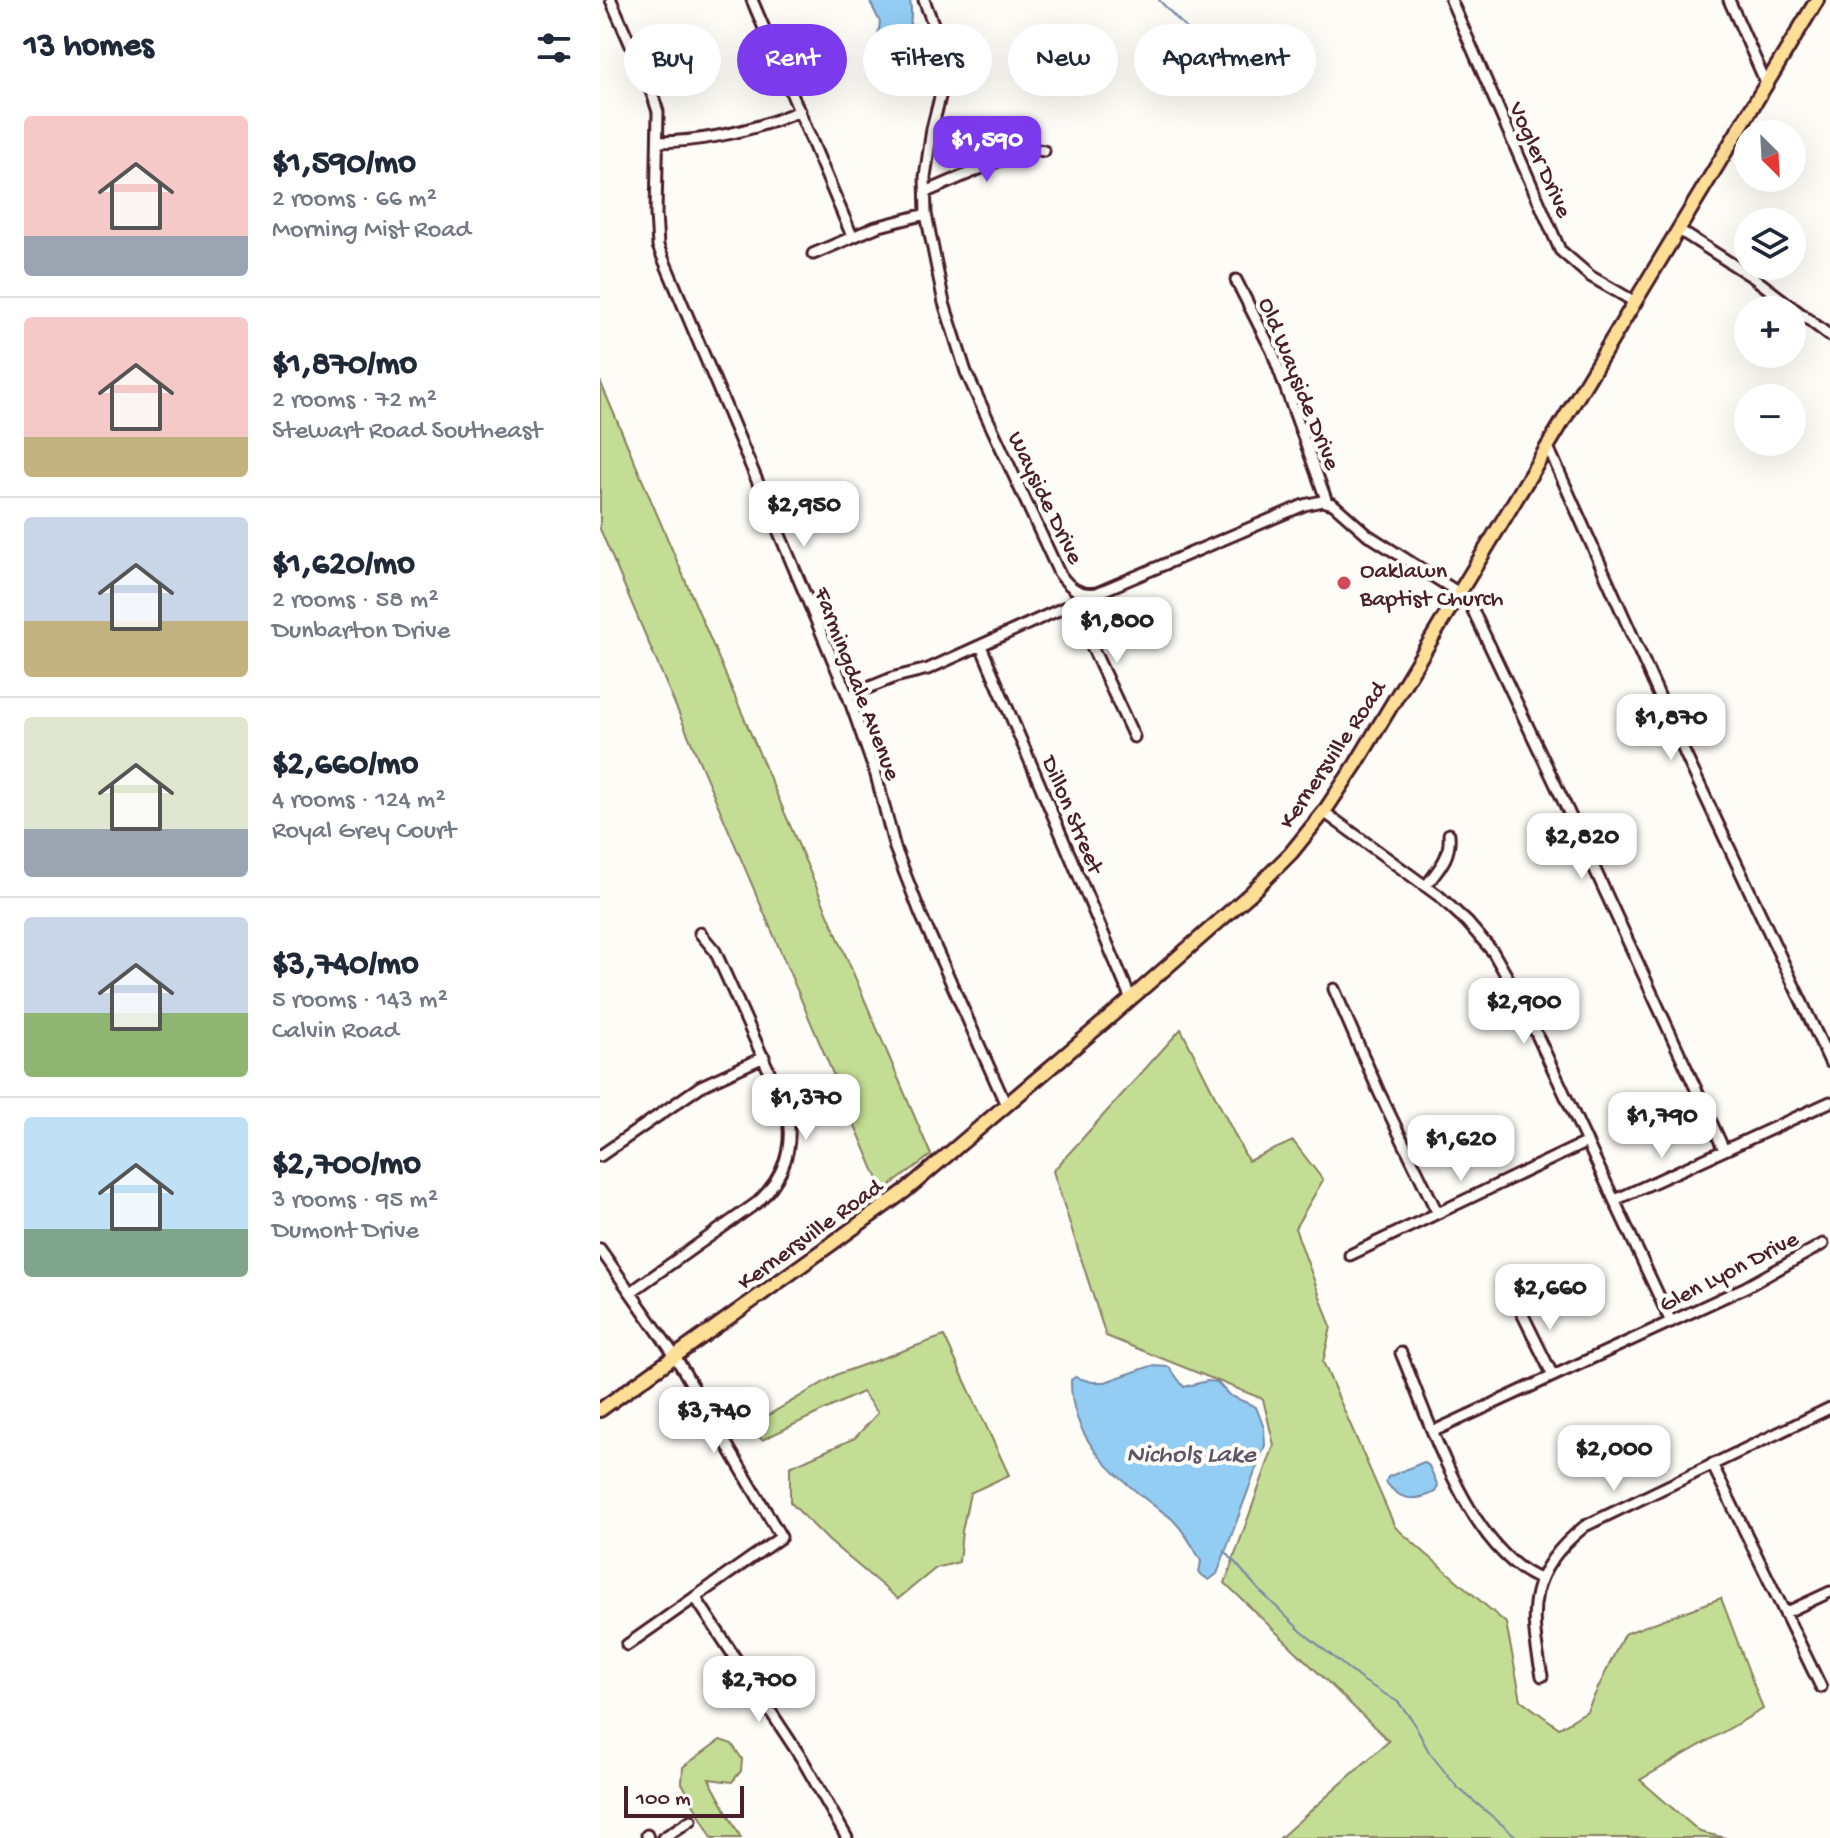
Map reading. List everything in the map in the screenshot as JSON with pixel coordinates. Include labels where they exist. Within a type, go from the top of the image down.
[{"type":"main road","name":"Kernersville Road","points":[[600,1410],[905,1191],[1131,999],[1250,894],[1291,853],[1324,812],[1460,593],[1817,0]]},
{"type":"street","name":"Farmingdale Avenue","points":[[611,0],[653,96],[659,123],[658,246],[848,696],[869,753],[903,872],[1006,1105]]},
{"type":"street","points":[[752,0],[852,236]]},
{"type":"street","name":"Wayside Drive","points":[[924,0],[942,45],[945,66],[927,157],[926,192],[926,214],[944,303],[966,372],[1065,582],[1081,593],[1112,588],[1304,505],[1327,502]]},
{"type":"street","name":"Vogler Drive","points":[[1451,0],[1560,250],[1590,276],[1635,302]]},
{"type":"street","points":[[1729,0],[1766,83]]},
{"type":"street","points":[[658,142],[692,141],[739,133],[800,111]]},
{"type":"street","points":[[926,192],[1028,148],[1044,151]]},
{"type":"street","points":[[813,254],[897,220],[926,214]]},
{"type":"street","points":[[1679,230],[1754,278],[1830,336]]},
{"type":"street","name":"Old Wayside Drive","points":[[1236,280],[1272,351],[1327,502]]},
{"type":"street","points":[[1548,447],[1688,760],[1830,1062]]},
{"type":"street","points":[[1327,502],[1377,541],[1467,598],[1724,1150]]},
{"type":"street","points":[[848,696],[895,677],[928,669],[981,646],[1072,604],[1081,593]]},
{"type":"street","points":[[1072,604],[1134,737]]},
{"type":"street","name":"Dillon Street","points":[[981,646],[1131,999]]},
{"type":"street","points":[[1324,812],[1426,886],[1467,922],[1504,968],[1671,1322]]},
{"type":"street","points":[[1426,886],[1447,857],[1449,834]]},
{"type":"street","points":[[631,1292],[758,1202],[775,1184],[789,1149],[787,1111],[715,951],[700,933]]},
{"type":"street","points":[[1334,989],[1437,1212]]},
{"type":"street","points":[[600,1156],[701,1086],[764,1057]]},
{"type":"street","points":[[1615,1200],[1830,1102]]},
{"type":"street","points":[[1350,1255],[1587,1142]]},
{"type":"street","name":"Glen Lyon Drive","points":[[1434,1431],[1746,1287],[1823,1244]]},
{"type":"street","points":[[600,1249],[675,1356],[781,1537],[627,1645]]},
{"type":"street","points":[[1517,1303],[1553,1376]]},
{"type":"street","points":[[1401,1353],[1462,1497],[1479,1525],[1499,1550],[1540,1579]]},
{"type":"street","points":[[1542,1676],[1534,1633],[1540,1579],[1565,1543],[1585,1526],[1830,1408]]},
{"type":"street","points":[[1712,1464],[1821,1687]]},
{"type":"street","points":[[1785,1613],[1830,1592]]},
{"type":"street","points":[[695,1597],[802,1759],[847,1838]]},
{"type":"street","points":[[663,1838],[691,1820]]},
{"type":"green space","points":[[600,381],[931,1155],[883,1191],[600,529]]},
{"type":"green space","points":[[1181,1029],[1248,1161],[1293,1141],[1323,1180],[1295,1228],[1331,1327],[1323,1362],[1395,1527],[1506,1623],[1521,1700],[1559,1728],[1587,1711],[1624,1634],[1721,1598],[1763,1709],[1640,1780],[1700,1832],[1726,1838],[1280,1838],[1389,1741],[1225,1583],[1274,1445],[1263,1399],[1106,1336],[1053,1171]]},
{"type":"green space","points":[[944,1336],[1009,1475],[970,1493],[959,1562],[936,1568],[898,1599],[829,1541],[790,1502],[790,1467],[855,1438],[878,1413],[862,1392],[762,1440],[750,1426],[838,1374]]},
{"type":"green space","points":[[720,1740],[732,1744],[742,1759],[741,1771],[732,1782],[709,1779],[741,1838],[712,1838],[682,1783],[683,1767]]},
{"type":"water","points":[[869,0],[910,0],[910,24],[880,22]]},
{"type":"water","name":"Nichols Lake","points":[[1151,1366],[1169,1367],[1184,1387],[1207,1381],[1217,1382],[1229,1395],[1256,1407],[1264,1428],[1265,1445],[1217,1574],[1209,1580],[1199,1573],[1201,1561],[1181,1529],[1119,1477],[1094,1450],[1084,1434],[1072,1400],[1071,1380],[1075,1377],[1105,1382]]},
{"type":"water","points":[[1424,1462],[1438,1486],[1435,1492],[1408,1498],[1396,1493],[1386,1482],[1388,1477]]},
{"type":"waterway","points":[[1159,0],[1182,24]]},
{"type":"waterway","points":[[1225,1551],[1301,1631],[1362,1680],[1398,1702],[1411,1718],[1429,1752],[1457,1787],[1518,1838]]},
{"type":"place","name":"Oaklawn Baptist Church","points":[[1344,583]]}]
